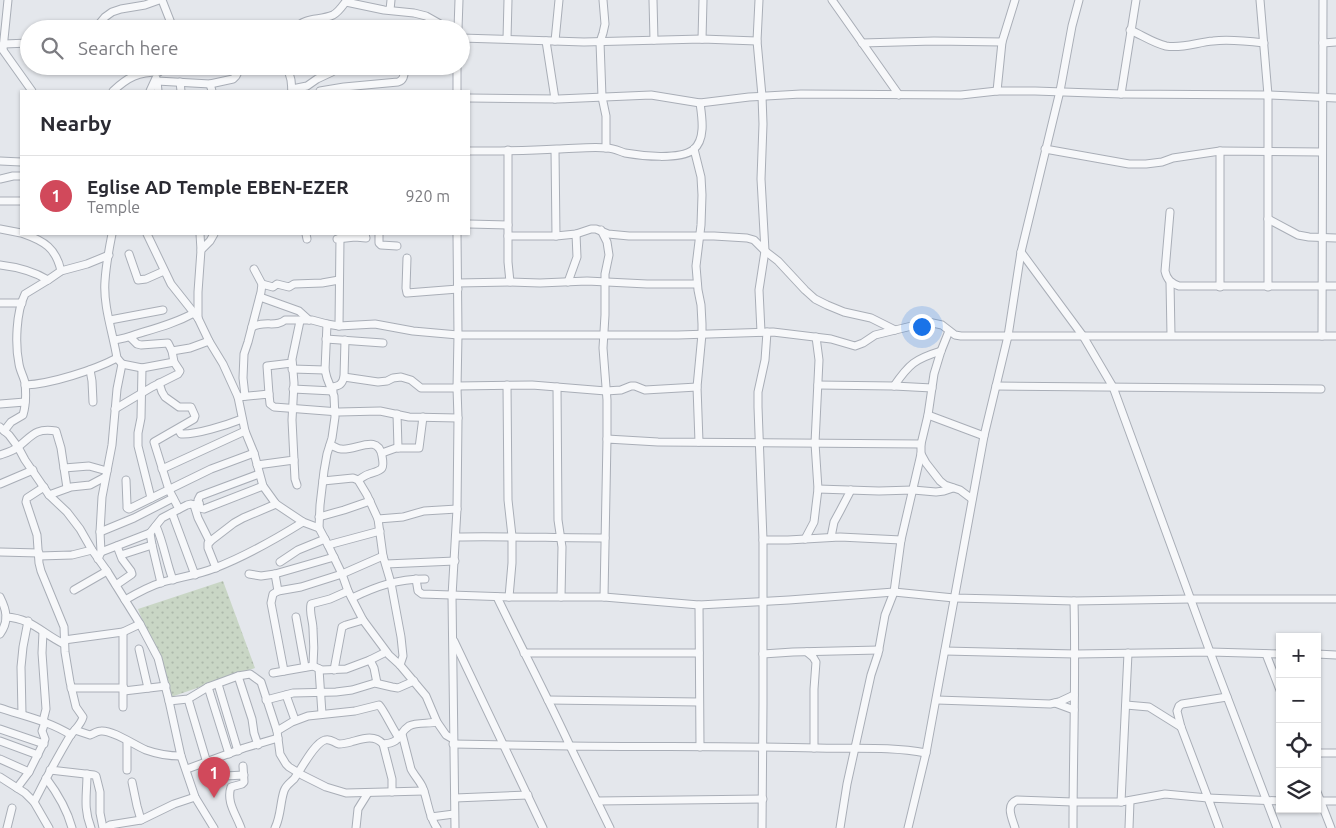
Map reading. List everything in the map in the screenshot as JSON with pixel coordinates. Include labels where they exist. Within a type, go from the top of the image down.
[{"type":"street","points":[[8,0],[2,46],[20,75]]},
{"type":"street","points":[[103,20],[112,12],[161,0],[170,20]]},
{"type":"street","points":[[390,10],[392,0]]},
{"type":"street","points":[[458,20],[459,0]]},
{"type":"street","points":[[507,39],[508,0]]},
{"type":"street","points":[[555,41],[559,0]]},
{"type":"street","points":[[602,0],[604,24],[600,42],[602,97],[606,116],[606,148]]},
{"type":"street","points":[[653,0],[654,40]]},
{"type":"street","points":[[702,39],[703,0]]},
{"type":"street","points":[[759,0],[757,41],[762,96],[761,179],[765,251],[759,290],[764,332],[765,367],[758,392],[762,540],[762,828]]},
{"type":"street","points":[[832,0],[899,95]]},
{"type":"street","points":[[997,91],[1002,42],[1015,0]]},
{"type":"street","points":[[908,828],[937,700],[984,436],[1008,336],[1021,252],[1060,91],[1072,26],[1079,0]]},
{"type":"street","points":[[1121,94],[1136,0]]},
{"type":"street","points":[[1260,0],[1268,95],[1268,287]]},
{"type":"street","points":[[1322,336],[1323,0]]},
{"type":"street","points":[[306,20],[332,15],[338,12],[346,1],[384,10],[426,16],[433,20]]},
{"type":"street","points":[[1130,30],[1168,46],[1182,46],[1214,40],[1264,43]]},
{"type":"street","points":[[470,38],[600,42],[702,39],[757,41]]},
{"type":"street","points":[[546,41],[555,99]]},
{"type":"street","points":[[862,43],[1002,42]]},
{"type":"street","points":[[1323,43],[1336,42]]},
{"type":"street","points":[[2,46],[20,44]]},
{"type":"street","points":[[20,75],[31,90]]},
{"type":"street","points":[[115,90],[136,75]]},
{"type":"street","points":[[150,90],[158,75]]},
{"type":"street","points":[[158,75],[158,90]]},
{"type":"street","points":[[161,75],[180,82],[211,88],[233,79],[236,75]]},
{"type":"street","points":[[289,75],[292,90],[307,86],[326,75]]},
{"type":"street","points":[[324,90],[398,82],[402,81],[404,75]]},
{"type":"street","points":[[457,75],[457,90]]},
{"type":"street","points":[[315,80],[318,90]]},
{"type":"street","points":[[180,82],[181,90]]},
{"type":"street","points":[[470,98],[555,99],[651,95],[700,103],[801,94],[961,95],[997,91],[1268,95],[1336,98]]},
{"type":"street","points":[[470,150],[606,148],[635,155],[676,156],[689,152],[699,144],[702,120],[700,103]]},
{"type":"street","points":[[694,149],[702,195],[696,266],[702,315],[697,387],[699,442]]},
{"type":"street","points":[[1045,149],[1128,164],[1162,162],[1173,158],[1220,151],[1322,152]]},
{"type":"street","points":[[508,150],[510,282]]},
{"type":"street","points":[[555,150],[556,236]]},
{"type":"street","points":[[1220,151],[1220,287]]},
{"type":"street","points":[[0,160],[20,162]]},
{"type":"street","points":[[0,179],[20,176]]},
{"type":"street","points":[[0,201],[20,201]]},
{"type":"street","points":[[1170,212],[1165,272],[1170,282],[1178,286],[1336,286]]},
{"type":"street","points":[[1268,219],[1298,235],[1336,238]]},
{"type":"street","points":[[470,224],[508,225]]},
{"type":"street","points":[[0,229],[20,232]]},
{"type":"street","points":[[508,236],[556,236],[576,234],[591,229],[601,230],[608,234],[629,236],[747,238],[754,240],[778,261],[815,299],[844,312],[871,318],[895,330]]},
{"type":"street","points":[[601,230],[609,249],[605,281],[603,365],[606,391],[607,439],[604,596]]},
{"type":"street","points":[[568,282],[576,259],[576,234]]},
{"type":"street","points":[[28,235],[38,239],[51,249],[58,259],[61,271]]},
{"type":"street","points":[[112,235],[105,281],[106,304],[120,361],[112,445],[102,498],[100,555],[107,571],[140,624],[158,658],[181,756],[195,797],[214,828]]},
{"type":"street","points":[[148,235],[171,284],[196,316],[241,397]]},
{"type":"street","points":[[196,316],[201,250],[200,235]]},
{"type":"street","points":[[201,250],[213,235]]},
{"type":"street","points":[[339,326],[338,238],[366,238],[365,235]]},
{"type":"street","points":[[379,235],[379,243],[381,245],[397,246]]},
{"type":"street","points":[[455,828],[452,596],[457,509],[457,235]]},
{"type":"street","points":[[1021,252],[1083,336],[1113,387],[1190,599],[1277,828]]},
{"type":"street","points":[[129,254],[138,280],[146,279],[164,271]]},
{"type":"street","points":[[100,555],[92,550],[80,529],[67,512],[49,495],[18,447],[2,429],[23,415],[25,407],[25,385],[17,352],[18,325],[25,294],[61,271],[87,264],[109,255]]},
{"type":"street","points":[[407,258],[407,293],[458,286],[510,282],[605,281],[647,284],[697,284]]},
{"type":"street","points":[[0,266],[26,270],[48,280]]},
{"type":"street","points":[[254,270],[262,284],[244,354],[241,397],[242,419],[245,431],[254,453],[263,486],[276,504],[303,522],[319,528]]},
{"type":"street","points":[[262,284],[273,287],[277,284],[288,287],[296,283],[322,283],[339,280]]},
{"type":"street","points":[[1170,282],[1170,335]]},
{"type":"street","points":[[260,297],[299,311],[308,320]]},
{"type":"street","points":[[0,303],[22,303]]},
{"type":"street","points":[[110,320],[163,310]]},
{"type":"street","points":[[114,340],[130,337],[196,316]]},
{"type":"street","points":[[252,327],[260,323],[308,320],[339,326],[375,324],[413,331],[458,335],[764,332],[831,339],[858,346],[875,335],[928,322],[942,325],[956,336],[1336,336]]},
{"type":"street","points":[[297,485],[294,460],[292,366],[293,350],[300,321]]},
{"type":"street","points":[[327,324],[325,370],[334,396],[335,412],[334,431],[325,461],[319,528],[363,620],[386,652],[400,665],[429,700],[437,722],[453,741],[504,745],[883,748],[926,753]]},
{"type":"street","points":[[840,828],[847,784],[871,675],[877,660],[883,624],[894,592],[901,540],[921,454],[921,444],[928,415],[934,374],[949,331]]},
{"type":"street","points":[[115,409],[180,372],[174,362],[170,346],[166,342],[141,345],[137,344],[130,337]]},
{"type":"street","points":[[805,539],[814,522],[818,489],[815,444],[819,360],[816,337]]},
{"type":"street","points":[[326,339],[383,343]]},
{"type":"street","points":[[293,389],[332,389],[341,385],[344,377],[345,340]]},
{"type":"street","points":[[172,351],[190,348],[209,341]]},
{"type":"street","points":[[894,386],[903,372],[916,360],[941,351]]},
{"type":"street","points":[[25,385],[41,383],[120,361],[142,368],[174,362]]},
{"type":"street","points":[[325,370],[292,366],[266,366],[269,402],[272,407],[335,412],[380,411],[409,417],[458,418]]},
{"type":"street","points":[[142,368],[141,418],[138,446],[151,498]]},
{"type":"street","points":[[90,370],[93,402]]},
{"type":"street","points":[[344,377],[378,382],[401,377],[411,380],[421,388],[507,385],[557,386],[606,391],[621,390],[631,386],[645,390],[697,387]]},
{"type":"street","points":[[159,383],[165,396],[179,407],[189,406],[192,408],[195,418],[154,442],[169,490],[179,509]]},
{"type":"street","points":[[507,385],[508,500],[512,536],[509,597]]},
{"type":"street","points":[[818,385],[932,388]]},
{"type":"street","points":[[557,386],[558,520],[562,548],[560,597]]},
{"type":"street","points":[[996,386],[1321,389]]},
{"type":"street","points":[[241,397],[269,394]]},
{"type":"street","points":[[0,404],[25,402]]},
{"type":"street","points":[[397,414],[398,448]]},
{"type":"street","points":[[928,415],[984,436]]},
{"type":"street","points":[[382,453],[398,448],[419,448],[422,417]]},
{"type":"street","points":[[178,429],[181,434],[184,434],[206,430],[242,419]]},
{"type":"street","points":[[0,455],[18,447],[35,433],[49,430],[56,431],[61,448],[67,488]]},
{"type":"street","points":[[162,469],[245,431]]},
{"type":"street","points":[[607,439],[658,442],[921,444]]},
{"type":"street","points":[[330,445],[342,449],[362,445],[376,444],[379,446],[384,465],[382,469],[358,480]]},
{"type":"street","points":[[126,480],[128,509],[216,466],[254,453]]},
{"type":"street","points":[[921,454],[940,481],[945,485],[960,490],[972,499]]},
{"type":"street","points":[[257,464],[294,460]]},
{"type":"street","points":[[64,468],[89,466],[106,474]]},
{"type":"street","points":[[0,484],[33,470]]},
{"type":"street","points":[[49,495],[67,488],[90,484],[106,474]]},
{"type":"street","points":[[210,542],[198,518],[196,504],[200,496],[259,474]]},
{"type":"street","points":[[323,481],[353,478],[358,480],[363,486],[378,519],[402,637],[404,656],[400,665]]},
{"type":"street","points":[[100,555],[150,533],[162,518],[187,505],[196,504],[202,509],[263,486]]},
{"type":"street","points":[[34,802],[50,770],[83,717],[76,707],[71,688],[66,660],[64,627],[41,571],[37,535],[26,500],[44,487]]},
{"type":"street","points":[[818,489],[936,492],[953,488]]},
{"type":"street","points":[[215,490],[218,504]]},
{"type":"street","points":[[831,537],[834,522],[850,490]]},
{"type":"street","points":[[100,532],[134,518],[173,498]]},
{"type":"street","points":[[319,517],[370,501]]},
{"type":"street","points":[[216,568],[208,544],[242,518],[276,504]]},
{"type":"street","points":[[378,519],[398,518],[424,511],[457,509]]},
{"type":"street","points":[[172,513],[195,575]]},
{"type":"street","points":[[125,600],[161,583],[216,568],[261,548],[303,522]]},
{"type":"street","points":[[156,526],[173,580]]},
{"type":"street","points":[[280,562],[298,550],[380,531]]},
{"type":"street","points":[[150,533],[161,583]]},
{"type":"street","points":[[456,537],[605,538]]},
{"type":"street","points":[[762,540],[831,537],[901,540]]},
{"type":"street","points":[[121,555],[152,545]]},
{"type":"street","points":[[116,585],[132,574],[117,546]]},
{"type":"street","points":[[0,552],[72,554],[92,550]]},
{"type":"street","points":[[284,671],[271,603],[274,594],[278,591],[308,585],[342,574],[384,556]]},
{"type":"street","points":[[249,574],[261,576],[275,574],[334,557]]},
{"type":"street","points":[[386,564],[454,561]]},
{"type":"street","points":[[74,590],[107,571]]},
{"type":"street","points":[[275,574],[278,591]]},
{"type":"street","points":[[416,579],[418,591],[422,594],[497,597],[604,596],[698,605],[894,592],[954,598],[1074,601],[1336,599]]},
{"type":"street","points":[[312,667],[314,644],[311,604],[391,583],[425,579]]},
{"type":"street","points":[[0,597],[7,613],[4,628],[0,634]]},
{"type":"street","points":[[497,597],[610,828]]},
{"type":"street","points":[[1073,828],[1076,654],[1074,601]]},
{"type":"street","points":[[698,605],[700,747]]},
{"type":"street","points":[[6,617],[28,621],[43,632],[64,642],[123,632],[140,624]]},
{"type":"street","points":[[296,617],[320,692],[322,714]]},
{"type":"street","points":[[334,670],[342,627],[363,620]]},
{"type":"street","points":[[22,714],[21,667],[28,621]]},
{"type":"street","points":[[17,788],[29,772],[45,739],[42,731],[46,709],[42,654],[43,632]]},
{"type":"street","points":[[123,632],[123,707]]},
{"type":"street","points":[[452,638],[544,828]]},
{"type":"street","points":[[139,649],[148,688]]},
{"type":"street","points":[[763,654],[879,650]]},
{"type":"street","points":[[273,673],[312,667],[334,670],[353,667],[386,652]]},
{"type":"street","points":[[807,652],[816,662],[814,748]]},
{"type":"street","points":[[945,652],[1076,654],[1210,652],[1276,654]]},
{"type":"street","points":[[524,653],[699,653]]},
{"type":"street","points":[[1121,802],[1128,653]]},
{"type":"street","points":[[1266,654],[1276,680]]},
{"type":"street","points":[[1321,654],[1336,655]]},
{"type":"street","points":[[370,660],[377,683]]},
{"type":"street","points":[[169,701],[188,699],[208,687],[238,676],[250,674],[260,680],[277,735],[280,754],[289,767],[326,787],[346,793],[424,791]]},
{"type":"street","points":[[238,676],[258,745]]},
{"type":"street","points":[[266,700],[311,692],[352,690],[377,683],[396,688],[414,681]]},
{"type":"street","points":[[218,684],[238,751]]},
{"type":"street","points":[[71,688],[124,689],[166,686]]},
{"type":"street","points":[[208,687],[229,754]]},
{"type":"street","points":[[286,695],[295,720]]},
{"type":"street","points":[[1054,703],[1074,695]]},
{"type":"street","points":[[1219,828],[1181,727],[1177,711],[1182,704],[1227,697]]},
{"type":"street","points":[[188,699],[207,763]]},
{"type":"street","points":[[548,700],[699,702]]},
{"type":"street","points":[[937,700],[1054,703],[1074,710]]},
{"type":"street","points":[[1126,705],[1149,707],[1181,727]]},
{"type":"street","points":[[187,769],[258,745],[277,735],[295,720],[308,716],[355,711],[380,706],[400,736],[411,769],[421,784],[431,817],[437,828]]},
{"type":"street","points":[[0,708],[73,732],[90,735],[99,731],[112,733],[147,750],[166,756],[181,756]]},
{"type":"street","points":[[383,744],[391,744],[411,725],[437,722]]},
{"type":"street","points":[[0,729],[44,744]]},
{"type":"street","points":[[275,828],[280,817],[286,786],[317,746],[325,740],[337,744],[364,738],[378,740],[383,744],[392,779],[392,792]]},
{"type":"street","points":[[127,741],[127,770]]},
{"type":"street","points":[[0,742],[38,755]]},
{"type":"street","points":[[1321,753],[1336,753]]},
{"type":"street","points":[[0,759],[29,772]]},
{"type":"street","points":[[241,828],[230,806],[229,793],[231,787],[244,782],[243,766]]},
{"type":"street","points":[[50,770],[94,775],[97,778],[100,792],[100,813],[104,828],[110,825],[141,820],[174,804],[195,797]]},
{"type":"street","points":[[87,774],[85,800],[88,822],[91,828]]},
{"type":"street","points":[[219,778],[244,775]]},
{"type":"street","points":[[0,777],[25,793],[34,802],[49,828]]},
{"type":"street","points":[[46,778],[59,795],[72,828]]},
{"type":"street","points":[[132,782],[141,820]]},
{"type":"street","points":[[355,828],[358,809],[368,793]]},
{"type":"street","points":[[1015,828],[1010,805],[1017,800],[1121,802],[1165,794],[1276,801]]},
{"type":"street","points":[[455,798],[528,795]]},
{"type":"street","points":[[597,801],[763,799]]},
{"type":"street","points":[[1321,800],[1336,800]]},
{"type":"street","points":[[1129,828],[1130,801]]},
{"type":"street","points":[[1321,805],[1331,828]]},
{"type":"street","points":[[7,828],[12,808]]},
{"type":"street","points":[[431,817],[454,814]]},
{"type":"green space","points":[[223,581],[255,668],[171,697],[138,609]]},
{"type":"place","name":"Eglise AD Temple EBEN-EZER","points":[[214,798]]}]
